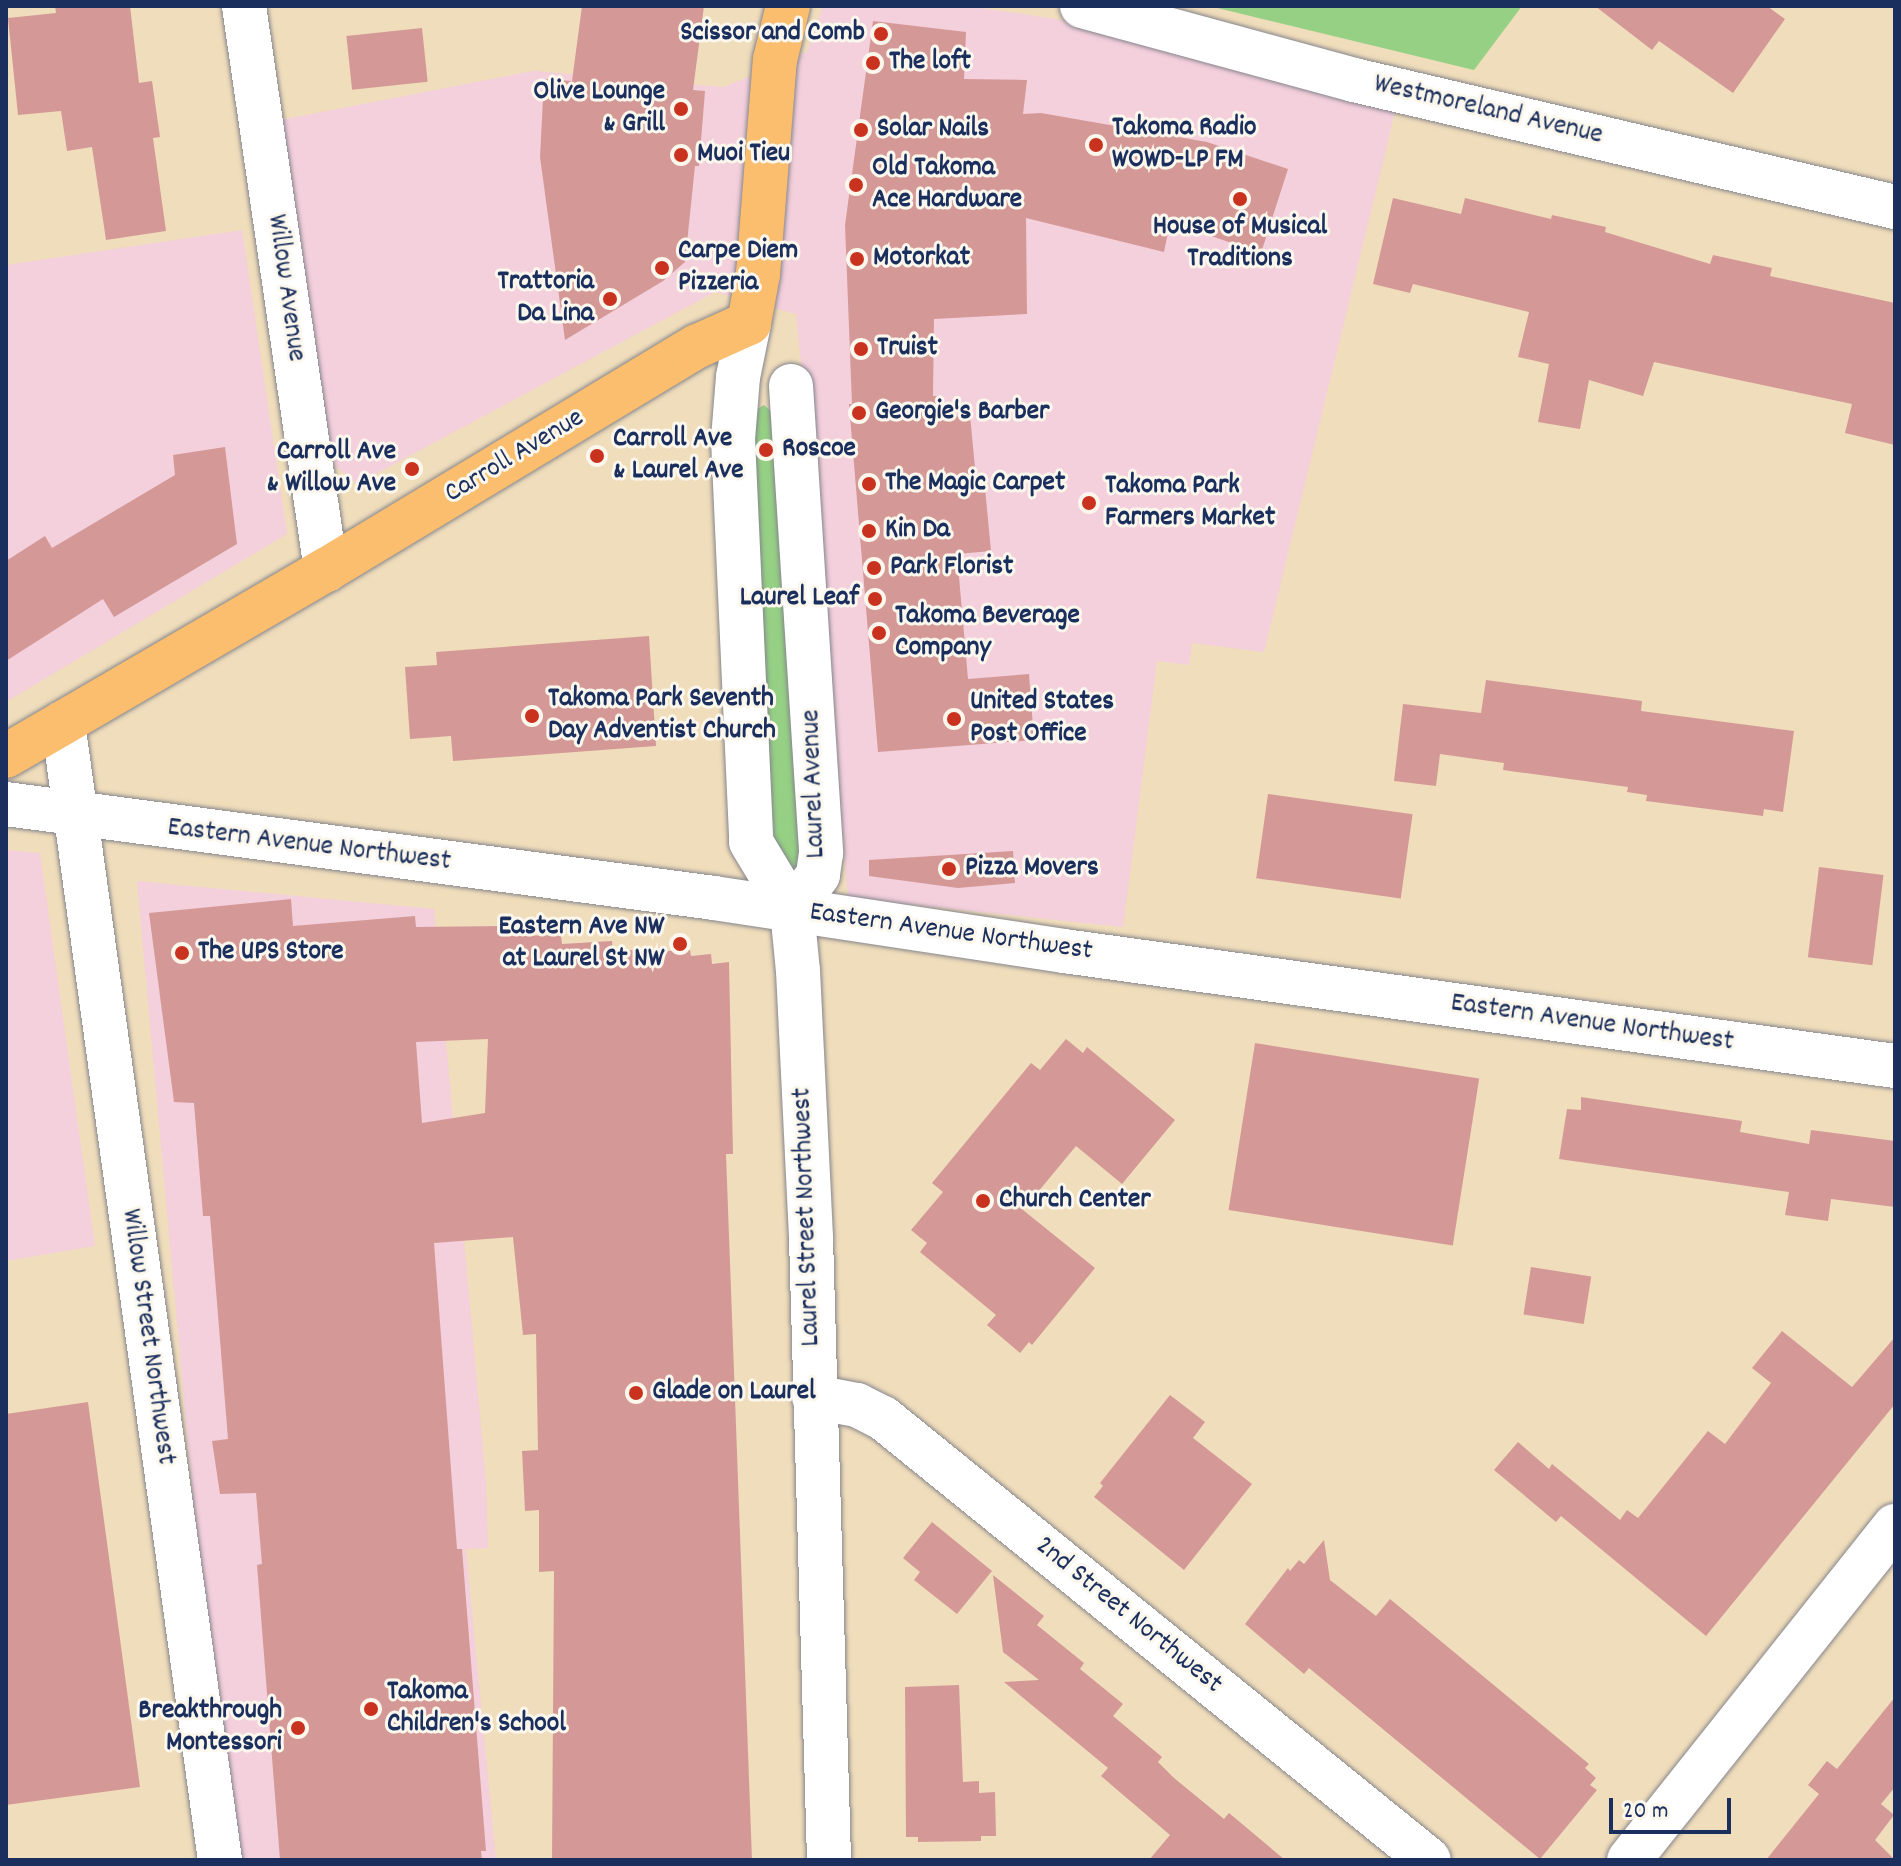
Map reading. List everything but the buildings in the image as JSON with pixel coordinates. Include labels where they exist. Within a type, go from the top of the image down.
[{"type":"main road","points":[[749,323],[758,274],[775,60],[788,6]]},
{"type":"main road","name":"Carroll Avenue","points":[[6,756],[326,570],[698,346],[749,323]]},
{"type":"street","name":"Willow Avenue","points":[[244,6],[326,570]]},
{"type":"street","name":"Westmoreland Avenue","points":[[1082,6],[1354,80],[1895,207]]},
{"type":"street","name":"Laurel Avenue","points":[[749,323],[737,389],[733,439],[751,842],[792,910],[818,875],[821,853],[791,386]]},
{"type":"street","name":"Willow Street Northwest","points":[[63,723],[220,1860]]},
{"type":"street","name":"Eastern Avenue Northwest","points":[[6,804],[792,910],[1895,1066]]},
{"type":"street","name":"Laurel Street Northwest","points":[[792,910],[798,971],[811,1238],[829,1860]]},
{"type":"street","name":"2nd Street Northwest","points":[[814,1397],[857,1405],[883,1418],[1429,1860]]},
{"type":"street","points":[[1629,1860],[1895,1526]]},
{"type":"shaded area","points":[[823,6],[969,6],[1062,20],[1215,62],[1397,104],[1264,652],[1192,643],[1189,665],[1157,661],[1123,927],[848,898],[818,529],[796,314],[715,292],[357,484],[335,466],[321,418],[275,121],[533,71],[724,87],[807,52]]},
{"type":"shaded area","points":[[242,230],[287,534],[6,702],[6,265]]},
{"type":"shaded area","points":[[6,850],[40,853],[95,1246],[6,1261]]},
{"type":"shaded area","points":[[137,881],[434,909],[486,1482],[488,1548],[466,1549],[496,1860],[241,1860],[200,1576]]},
{"type":"green space","points":[[1209,6],[1522,6],[1474,70]]},
{"type":"green space","points":[[764,405],[774,414],[810,864],[790,872],[775,861],[752,417],[754,411]]},
{"type":"place","name":"Scissor and Comb","points":[[881,34]]},
{"type":"place","name":"The loft","points":[[873,63]]},
{"type":"place","name":"Olive Lounge & Grill","points":[[681,109]]},
{"type":"place","name":"Solar Nails","points":[[861,130]]},
{"type":"place","name":"Takoma Radio WOWD-LP FM","points":[[1096,145]]},
{"type":"place","name":"Muoi Tieu","points":[[681,155]]},
{"type":"place","name":"Old Takoma Ace Hardware","points":[[856,185]]},
{"type":"place","name":"House of Musical Traditions","points":[[1240,199]]},
{"type":"place","name":"Motorkat","points":[[857,259]]},
{"type":"place","name":"Carpe Diem Pizzeria","points":[[662,268]]},
{"type":"place","name":"Trattoria Da Lina","points":[[610,299]]},
{"type":"place","name":"Truist","points":[[861,349]]},
{"type":"place","name":"Georgie's Barber","points":[[859,413]]},
{"type":"place","name":"Roscoe","points":[[766,450]]},
{"type":"place","name":"Carroll Ave & Laurel Ave","points":[[597,456]]},
{"type":"place","name":"Carroll Ave & Willow Ave","points":[[412,469]]},
{"type":"place","name":"The Magic Carpet","points":[[869,484]]},
{"type":"place","name":"Takoma Park Farmers Market","points":[[1089,503]]},
{"type":"place","name":"Kin Da","points":[[869,531]]},
{"type":"place","name":"Park Florist","points":[[874,568]]},
{"type":"place","name":"Laurel Leaf","points":[[875,599]]},
{"type":"place","name":"Takoma Beverage Company","points":[[879,633]]},
{"type":"place","name":"Takoma Park Seventh Day Adventist Church","points":[[532,716]]},
{"type":"place","name":"United States Post Office","points":[[954,719]]},
{"type":"place","name":"Pizza Movers","points":[[949,869]]},
{"type":"place","name":"Eastern Ave NW at Laurel St NW","points":[[680,944]]},
{"type":"place","name":"The UPS Store","points":[[182,953]]},
{"type":"place","name":"Church Center","points":[[983,1201]]},
{"type":"place","name":"Glade on Laurel","points":[[636,1393]]},
{"type":"place","name":"Takoma Children's School","points":[[371,1709]]},
{"type":"place","name":"Breakthrough Montessori","points":[[298,1728]]}]
